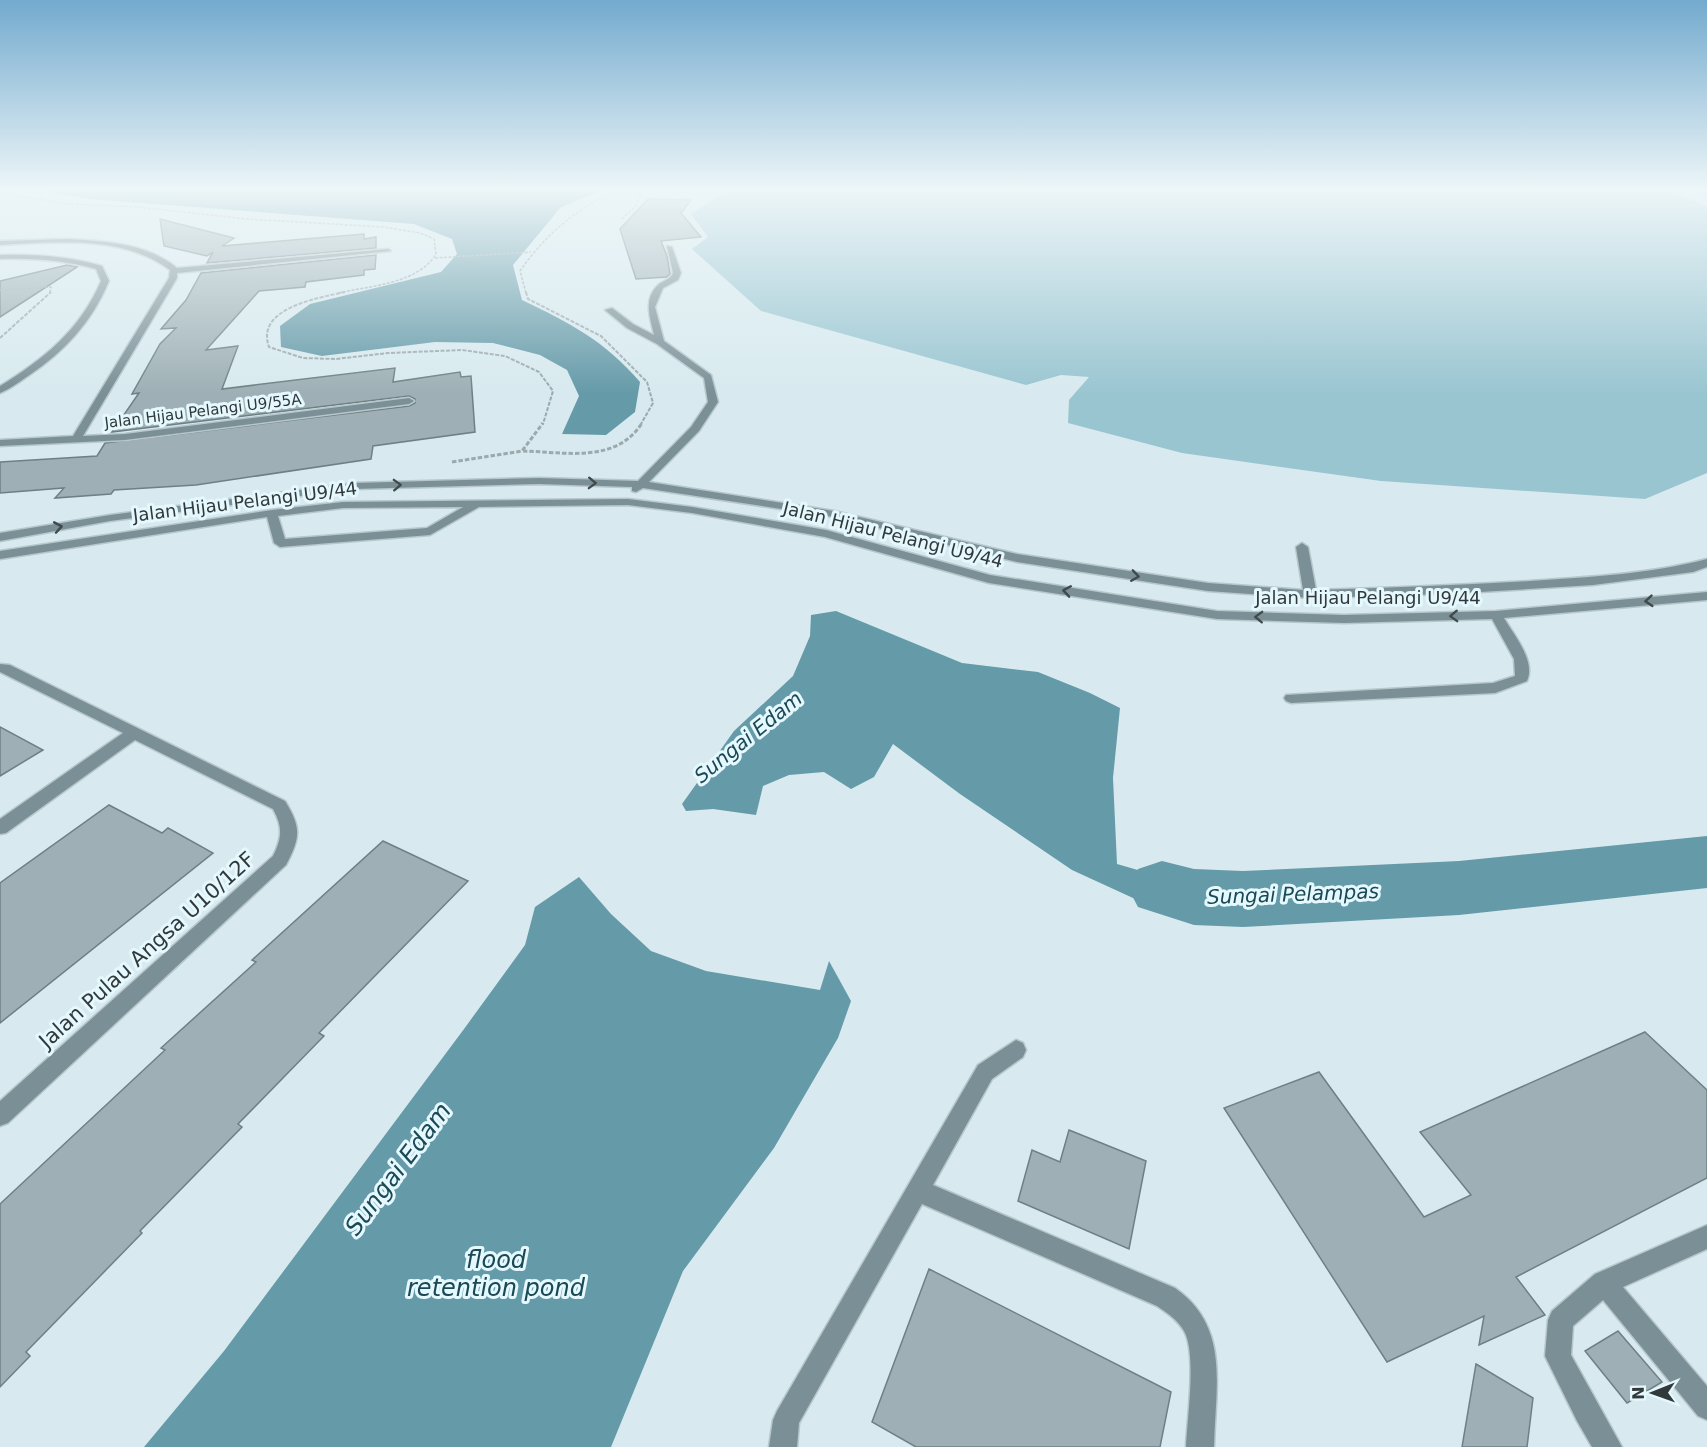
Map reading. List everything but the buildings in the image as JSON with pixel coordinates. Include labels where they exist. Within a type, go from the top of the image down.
[{"type":"street","points":[[0,390],[55,353],[97,305],[105,281],[99,268],[75,260],[60,259]]},
{"type":"street","points":[[76,440],[173,278],[174,271],[163,259]]},
{"type":"street","points":[[174,271],[307,259]]},
{"type":"street","points":[[660,342],[651,307],[660,287],[675,278],[677,273],[673,259]]},
{"type":"street","points":[[609,310],[630,326],[660,342],[708,377],[713,402],[695,429],[639,484],[628,502]]},
{"type":"street","name":"Jalan Hijau Pelangi U9/55A","points":[[0,443],[125,437],[410,401]]},
{"type":"street","name":"Jalan Hijau Pelangi U9/44","points":[[0,537],[111,518],[354,486],[539,481],[639,484],[834,514],[1017,558],[1208,587],[1310,594],[1447,590],[1593,581],[1693,568],[1707,563]]},
{"type":"street","points":[[272,513],[280,543],[430,531],[480,502]]},
{"type":"street","name":"Jalan Hijau Pelangi U9/44","points":[[0,555],[272,513],[343,505],[628,502],[692,510],[826,534],[989,579],[1217,615],[1344,619],[1496,615],[1707,596]]},
{"type":"street","points":[[1302,547],[1310,594]]},
{"type":"street","points":[[1291,698],[1462,691],[1495,688],[1522,678],[1521,659],[1496,615]]},
{"type":"street","points":[[0,828],[134,733],[3,668]]},
{"type":"street","name":"Jalan Pulau Angsa U10/12F","points":[[0,1115],[280,860],[291,837],[288,819],[279,805],[134,733]]},
{"type":"street","points":[[783,1447],[786,1420],[985,1072],[1016,1050]]},
{"type":"street","points":[[918,1190],[1166,1297],[1181,1306],[1192,1319],[1200,1344],[1200,1447]]},
{"type":"street","points":[[1608,1447],[1586,1412],[1558,1356],[1561,1320],[1604,1283],[1707,1237]]},
{"type":"street","points":[[1604,1283],[1707,1407]]},
{"type":"path","points":[[434,259],[423,269],[404,277],[324,296],[291,307],[268,324],[264,336],[269,347],[303,358],[462,350],[505,356],[539,372],[553,391],[542,427],[522,451]]},
{"type":"path","points":[[448,463],[522,451],[610,450],[626,442],[653,403],[646,382],[601,336],[528,299],[520,271],[528,259]]},
{"type":"path","points":[[0,291],[51,287],[51,292],[0,338]]},
{"type":"shaded area","points":[[703,259],[1707,259],[1707,473],[1645,499],[1381,481],[1182,453],[1068,423],[1069,400],[1089,377],[1061,375],[1026,385],[761,311]]},
{"type":"water","points":[[453,259],[518,259],[513,265],[522,300],[586,334],[614,355],[640,382],[635,412],[606,435],[562,434],[579,396],[567,370],[540,355],[493,343],[435,342],[322,356],[281,347],[280,326],[310,304],[441,272]]},
{"type":"water","name":"Sungai Edam","points":[[836,611],[962,663],[1038,672],[1120,708],[1113,778],[1117,864],[1162,877],[1235,889],[1248,914],[1133,898],[1072,870],[960,794],[893,744],[874,777],[851,789],[824,772],[789,775],[763,786],[756,815],[713,809],[686,811],[682,804],[734,731],[793,676],[810,636],[811,615]]},
{"type":"water","name":"flood retention pond","points":[[579,877],[611,914],[651,951],[706,971],[820,990],[829,961],[851,1001],[838,1038],[774,1148],[683,1271],[611,1447],[144,1447],[224,1351],[525,945],[535,907]]},
{"type":"waterway","name":"Sungai Pelampas","points":[[1162,888],[1194,897],[1243,899],[1459,888],[1707,862]]}]
